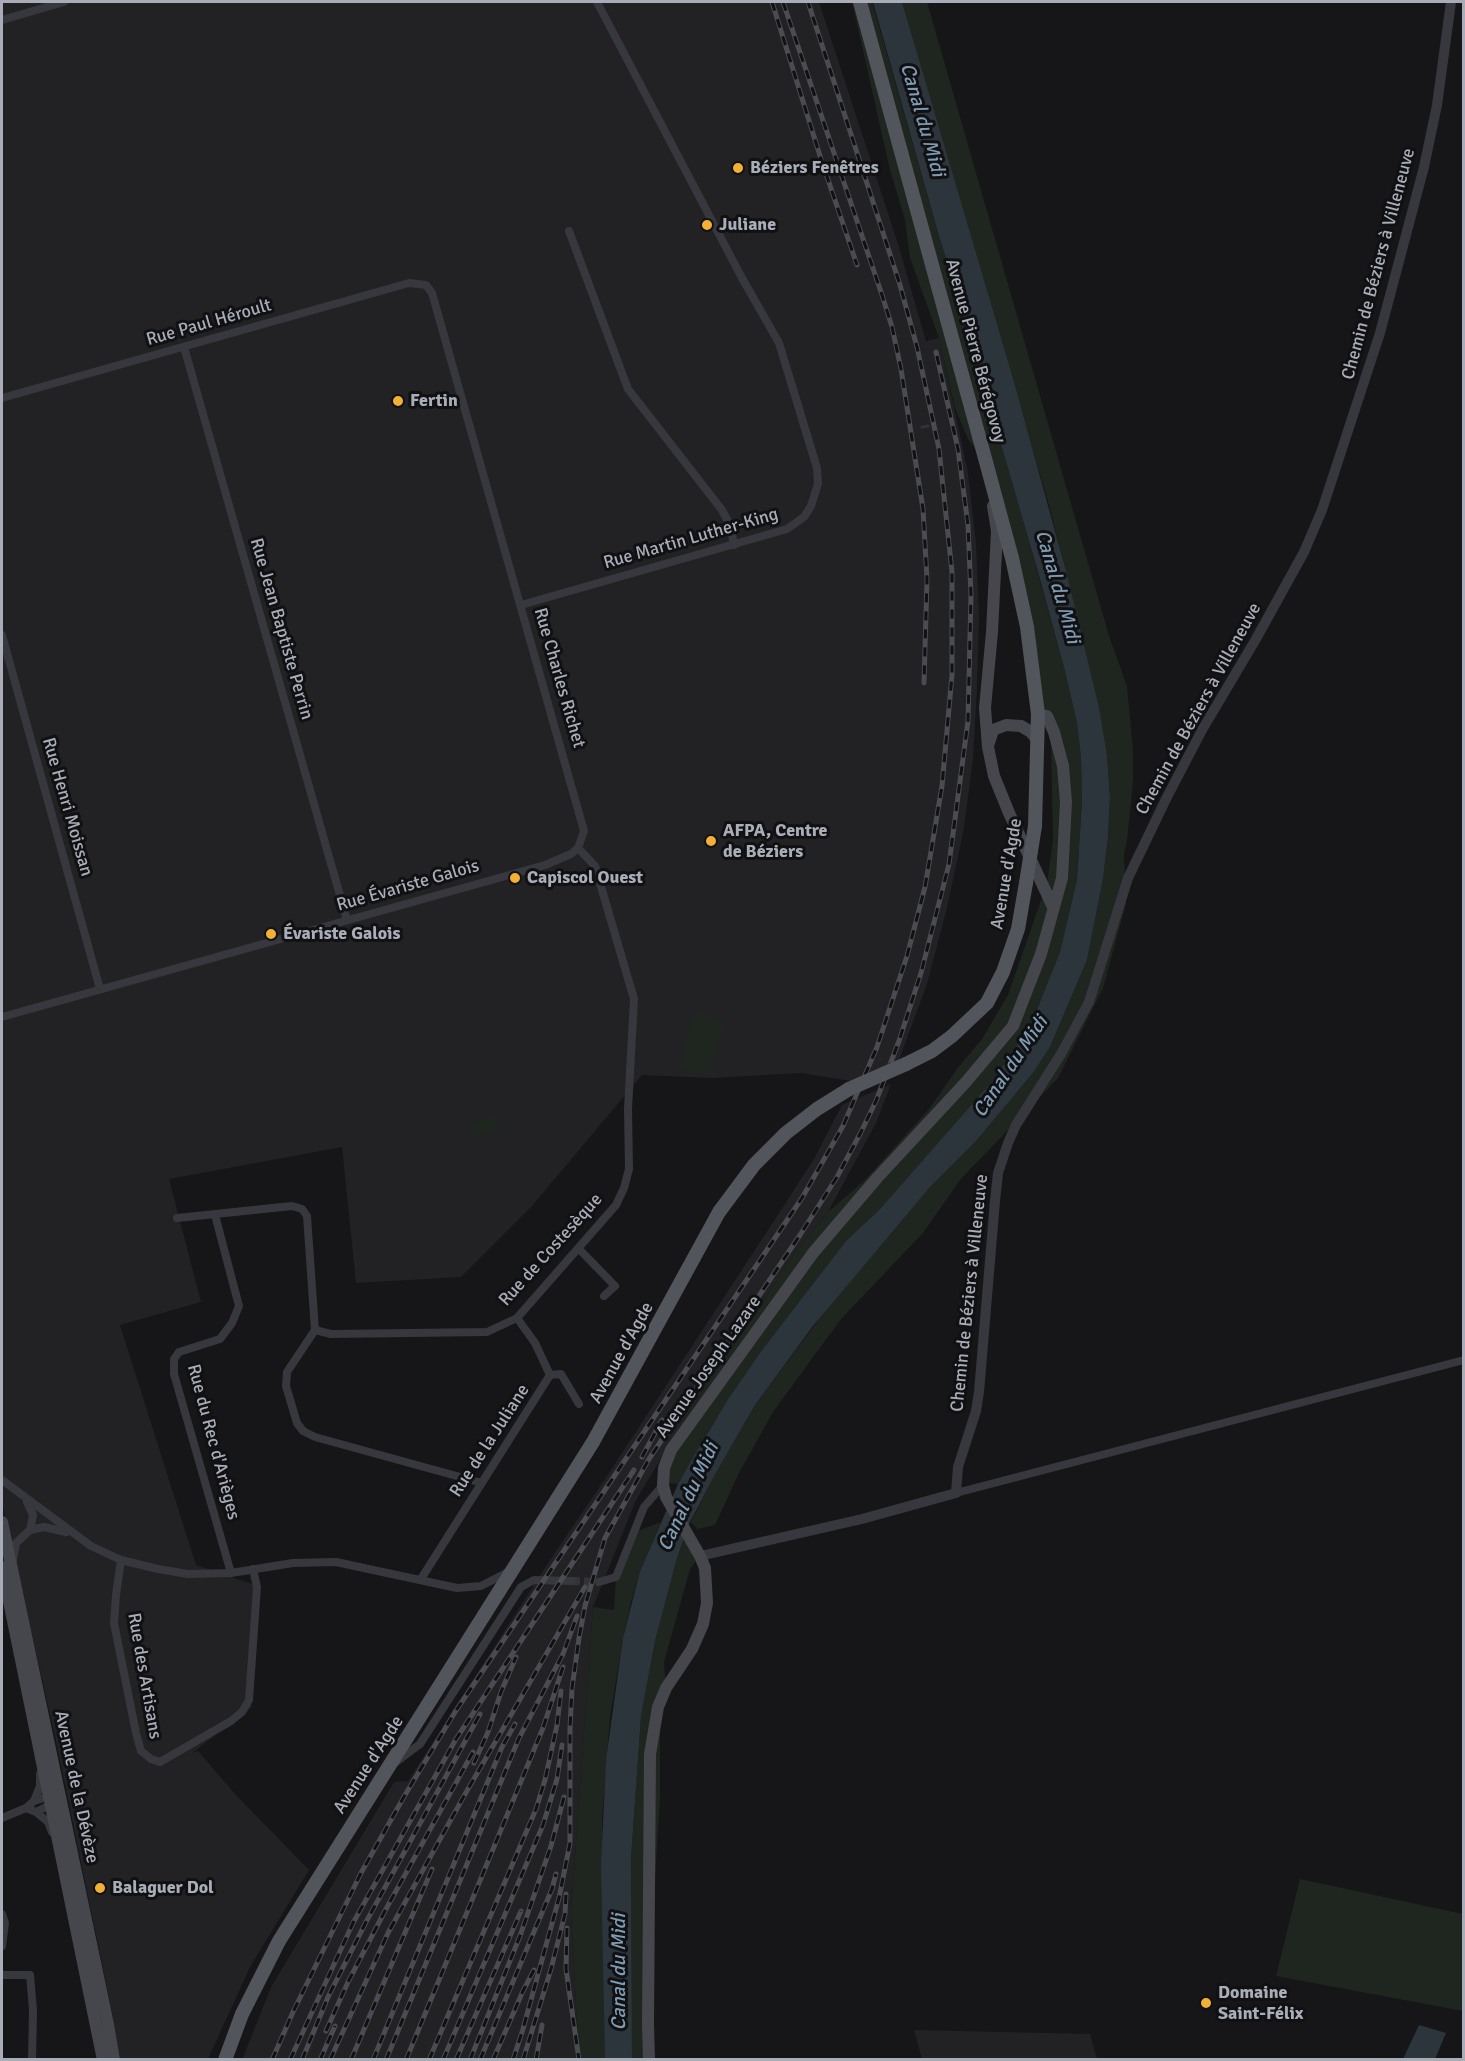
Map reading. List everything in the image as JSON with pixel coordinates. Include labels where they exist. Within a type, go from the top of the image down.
[{"type":"main road","name":"Avenue Pierre Bérégovoy","points":[[860,2],[1012,558],[1027,627],[1038,714]]},
{"type":"main road","points":[[986,462],[996,531],[992,632],[985,708],[988,747],[994,776],[1009,813],[1053,907]]},
{"type":"main road","name":"Avenue d'Agde","points":[[225,2060],[242,2014],[279,1941],[593,1442],[719,1212],[754,1165],[786,1133],[817,1109],[849,1089],[906,1065],[932,1051],[952,1036],[987,1003],[1003,972],[1018,928],[1026,883],[1035,826],[1038,714]]},
{"type":"main road","name":"Avenue Joseph Lazare","points":[[664,1491],[664,1467],[671,1450],[813,1252],[966,1082],[1013,1026],[1041,954],[1062,878],[1066,802],[1063,766],[1047,716],[1038,714]]},
{"type":"main road","points":[[988,747],[993,730],[1006,725],[1021,726],[1031,732],[1038,741]]},
{"type":"main road","points":[[649,2060],[650,1754],[658,1707],[666,1688],[692,1649],[703,1624],[707,1603],[707,1585],[697,1551],[664,1491]]},
{"type":"main road","name":"Avenue de la Dévèze","points":[[2,1522],[8,1543],[7,1568],[40,1762],[103,2060]]},
{"type":"main road","name":"Avenue de la Dévèze","points":[[7,1568],[76,1872],[114,2060]]},
{"type":"street","points":[[2,20],[64,2]]},
{"type":"street","name":"Rue Martin Luther-King","points":[[521,605],[766,537],[796,524],[811,506],[818,484],[817,468],[779,343],[742,278],[597,2]]},
{"type":"street","name":"Chemin de Béziers à Villeneuve","points":[[956,1493],[958,1467],[976,1411],[979,1392],[997,1183],[1008,1143],[1016,1125],[1061,1054],[1089,1002],[1128,878],[1166,799],[1202,730],[1304,552],[1322,510],[1380,333],[1424,167],[1437,105],[1450,2]]},
{"type":"street","points":[[568,231],[628,389],[722,510],[734,545]]},
{"type":"street","name":"Rue Paul Héroult","points":[[2,398],[409,283],[426,285]]},
{"type":"street","name":"Rue Charles Richet","points":[[426,285],[432,293],[584,831],[578,848]]},
{"type":"street","name":"Rue Jean Baptiste Perrin","points":[[184,347],[347,920]]},
{"type":"street","name":"Rue Henri Moissan","points":[[2,635],[100,988]]},
{"type":"street","name":"Rue Évariste Galois","points":[[2,1017],[545,865],[563,859],[578,848]]},
{"type":"street","name":"Rue de Costesèque","points":[[315,1330],[331,1334],[487,1332],[517,1318],[579,1250],[616,1205],[629,1170],[628,1109],[634,999],[595,866],[578,848]]},
{"type":"street","points":[[177,1218],[292,1206],[302,1209],[307,1216],[315,1330],[287,1372],[286,1386],[297,1423],[303,1431],[315,1437],[482,1483]]},
{"type":"street","name":"Rue du Rec d'Arièges","points":[[215,1215],[239,1306],[232,1323],[220,1339],[179,1352],[174,1359],[174,1374],[231,1573]]},
{"type":"street","points":[[579,1250],[615,1286],[604,1296]]},
{"type":"street","name":"Rue de la Juliane","points":[[421,1579],[550,1375],[535,1343],[517,1318]]},
{"type":"street","points":[[697,1551],[862,1519],[1464,1360]]},
{"type":"street","points":[[550,1375],[561,1374],[579,1404]]},
{"type":"street","points":[[2,1480],[91,1546],[121,1560],[188,1574],[231,1573],[293,1563],[336,1562],[458,1588],[481,1586],[502,1576],[517,1565]]},
{"type":"street","points":[[599,1582],[616,1577],[644,1507],[664,1491]]},
{"type":"street","points":[[26,1500],[33,1515],[30,1530]]},
{"type":"street","points":[[8,1543],[30,1530],[44,1527],[61,1530],[78,1537]]},
{"type":"street","name":"Rue des Artisans","points":[[121,1560],[114,1623],[141,1751],[152,1760],[159,1762],[231,1721],[242,1712],[249,1700],[257,1587],[253,1569]]},
{"type":"street","points":[[391,1766],[420,1744],[521,1587],[534,1580],[572,1581]]},
{"type":"street","points":[[44,1725],[44,1758],[50,1801],[63,1842],[76,1872]]},
{"type":"street","points":[[2,1818],[26,1808],[34,1801],[40,1786],[40,1762]]},
{"type":"street","points":[[34,1801],[50,1801]]},
{"type":"street","points":[[36,1812],[50,1801]]},
{"type":"street","points":[[26,1808],[36,1812],[48,1822],[62,1862]]},
{"type":"street","points":[[2,1914],[4,1923],[2,1946]]},
{"type":"street","points":[[2,1974],[30,1974],[33,2010],[32,2060]]},
{"type":"shaded area","points":[[2,2],[819,2],[898,244],[926,341],[939,338],[968,473],[976,543],[979,614],[977,688],[973,760],[963,833],[947,908],[927,984],[898,1063],[851,1081],[801,1073],[711,1078],[642,1075],[532,1206],[461,1277],[356,1283],[342,1147],[169,1179],[201,1302],[120,1325],[196,1565],[258,1586],[251,1708],[192,1753],[198,1751],[236,1795],[309,1870],[250,1967],[208,2059],[119,2059],[114,2022],[55,1736],[2,1503]]},
{"type":"shaded area","points":[[852,2],[872,2],[1065,671],[1077,723],[1081,757],[1082,799],[1077,878],[1060,952],[1030,1027],[990,1084],[957,1124],[881,1208],[846,1241],[762,1350],[711,1427],[678,1484],[668,1483],[663,1455],[795,1253],[828,1212],[865,1180],[929,1109],[957,1069],[982,1039],[1008,995],[1047,883],[1053,840],[1051,738],[986,462],[968,439],[955,408],[939,338],[910,258],[905,220],[890,170]]},
{"type":"shaded area","points":[[902,2],[927,2],[1109,636],[1127,686],[1133,752],[1133,781],[1124,854],[1126,904],[1103,988],[1058,1078],[960,1180],[923,1233],[841,1319],[773,1412],[738,1475],[715,1525],[697,1529],[691,1522],[755,1405],[838,1294],[930,1187],[976,1141],[1033,1073],[1050,1047],[1087,960],[1103,879],[1110,798],[1107,755],[1099,707],[1051,512]]},
{"type":"shaded area","points":[[694,1012],[724,1021],[709,1076],[679,1068]]},
{"type":"shaded area","points":[[891,1084],[876,1123],[828,1212],[795,1253],[684,1420],[636,1500],[593,1607],[571,1911],[579,2059],[242,2060],[271,1987],[394,1782],[408,1781],[552,1557],[783,1207],[815,1157],[842,1105]]},
{"type":"shaded area","points":[[495,1117],[499,1130],[473,1137],[470,1123]]},
{"type":"shaded area","points":[[661,1522],[640,1571],[631,1602],[610,1717],[602,1818],[605,2059],[579,2060],[571,1912],[593,1607],[614,1610],[616,1577],[635,1532]]},
{"type":"shaded area","points":[[684,1539],[700,1556],[690,1569],[664,1662],[666,1688],[660,1719],[660,1799],[652,1958],[654,2059],[632,2060],[631,1858],[641,1716],[655,1641]]},
{"type":"shaded area","points":[[1300,1879],[1463,1914],[1463,2011],[1276,1976]]},
{"type":"shaded area","points":[[914,2030],[1090,2034],[1097,2059],[922,2059]]},
{"type":"water","name":"Canal du Midi","points":[[873,2],[902,2],[1014,382],[1066,571],[1099,707],[1107,755],[1110,798],[1103,879],[1087,960],[1050,1047],[1033,1073],[976,1141],[930,1187],[813,1326],[755,1405],[689,1524],[677,1558],[655,1641],[641,1716],[631,1858],[632,2059],[605,2060],[601,1864],[606,1760],[623,1638],[640,1571],[678,1484],[729,1398],[762,1350],[846,1241],[881,1208],[990,1084],[1030,1027],[1060,952],[1077,879],[1082,801],[1081,757],[1077,723],[1065,671]]},
{"type":"water","points":[[1419,2025],[1446,2033],[1435,2059],[1403,2059]]},
{"type":"waterway","points":[[922,427],[928,426]]},
{"type":"tunnel","points":[[572,1581],[599,1582]]},
{"type":"railway","points":[[772,2],[857,265]]},
{"type":"railway","points":[[783,2],[882,295],[901,369],[923,509],[927,579],[924,683]]},
{"type":"railway","points":[[272,2060],[361,1873],[455,1712],[802,1198],[843,1126],[877,1047],[907,956],[925,887],[942,786],[952,675],[952,572],[939,449],[917,347],[900,285],[808,2]]},
{"type":"railway","points":[[513,2060],[559,1898],[570,1843],[572,1688],[585,1606],[605,1538],[649,1459],[800,1235],[837,1177],[861,1132],[876,1101],[899,1041],[921,973],[949,864],[968,721],[971,595],[968,525],[958,449],[936,352]]},
{"type":"railway","points":[[642,1457],[662,1420]]},
{"type":"railway","points":[[290,2060],[353,1923],[456,1739],[634,1470]]},
{"type":"railway","points":[[330,2060],[388,1933],[585,1587]]},
{"type":"railway","points":[[386,2060],[519,1738],[563,1654],[577,1616]]},
{"type":"railway","points":[[474,1763],[516,1657]]},
{"type":"railway","points":[[406,2060],[543,1728],[563,1667]]},
{"type":"railway","points":[[429,2060],[536,1809],[557,1725],[561,1691]]},
{"type":"railway","points":[[302,2060],[328,1997],[366,1922],[480,1714]]},
{"type":"railway","points":[[373,2060],[502,1747],[515,1724]]},
{"type":"railway","points":[[443,2060],[543,1825],[557,1779],[562,1745]]},
{"type":"railway","points":[[326,2031],[348,1982],[386,1909],[473,1752]]},
{"type":"railway","points":[[470,2060],[520,1936],[551,1846],[564,1797]]},
{"type":"railway","points":[[351,2060],[432,1869]]},
{"type":"railway","points":[[480,2060],[552,1889],[556,1874]]},
{"type":"railway","points":[[523,2060],[551,1969],[565,1914],[566,1894]]},
{"type":"railway","points":[[456,2060],[521,1911]]},
{"type":"railway","points":[[567,1928],[566,1969],[579,2060]]},
{"type":"railway","points":[[493,2060],[534,1970]]},
{"type":"railway","points":[[536,2060],[542,2025]]},
{"type":"railway","points":[[320,2060],[335,2026]]},
{"type":"place","name":"Béziers Fenêtres","points":[[738,168]]},
{"type":"place","name":"Juliane","points":[[707,225]]},
{"type":"place","name":"Fertin","points":[[398,401]]},
{"type":"place","name":"AFPA, Centre de Béziers","points":[[711,841]]},
{"type":"place","name":"Capiscol Ouest","points":[[515,878]]},
{"type":"place","name":"Évariste Galois","points":[[271,934]]},
{"type":"place","name":"Balaguer Dol","points":[[100,1888]]},
{"type":"place","name":"Domaine Saint-Félix","points":[[1206,2003]]}]
